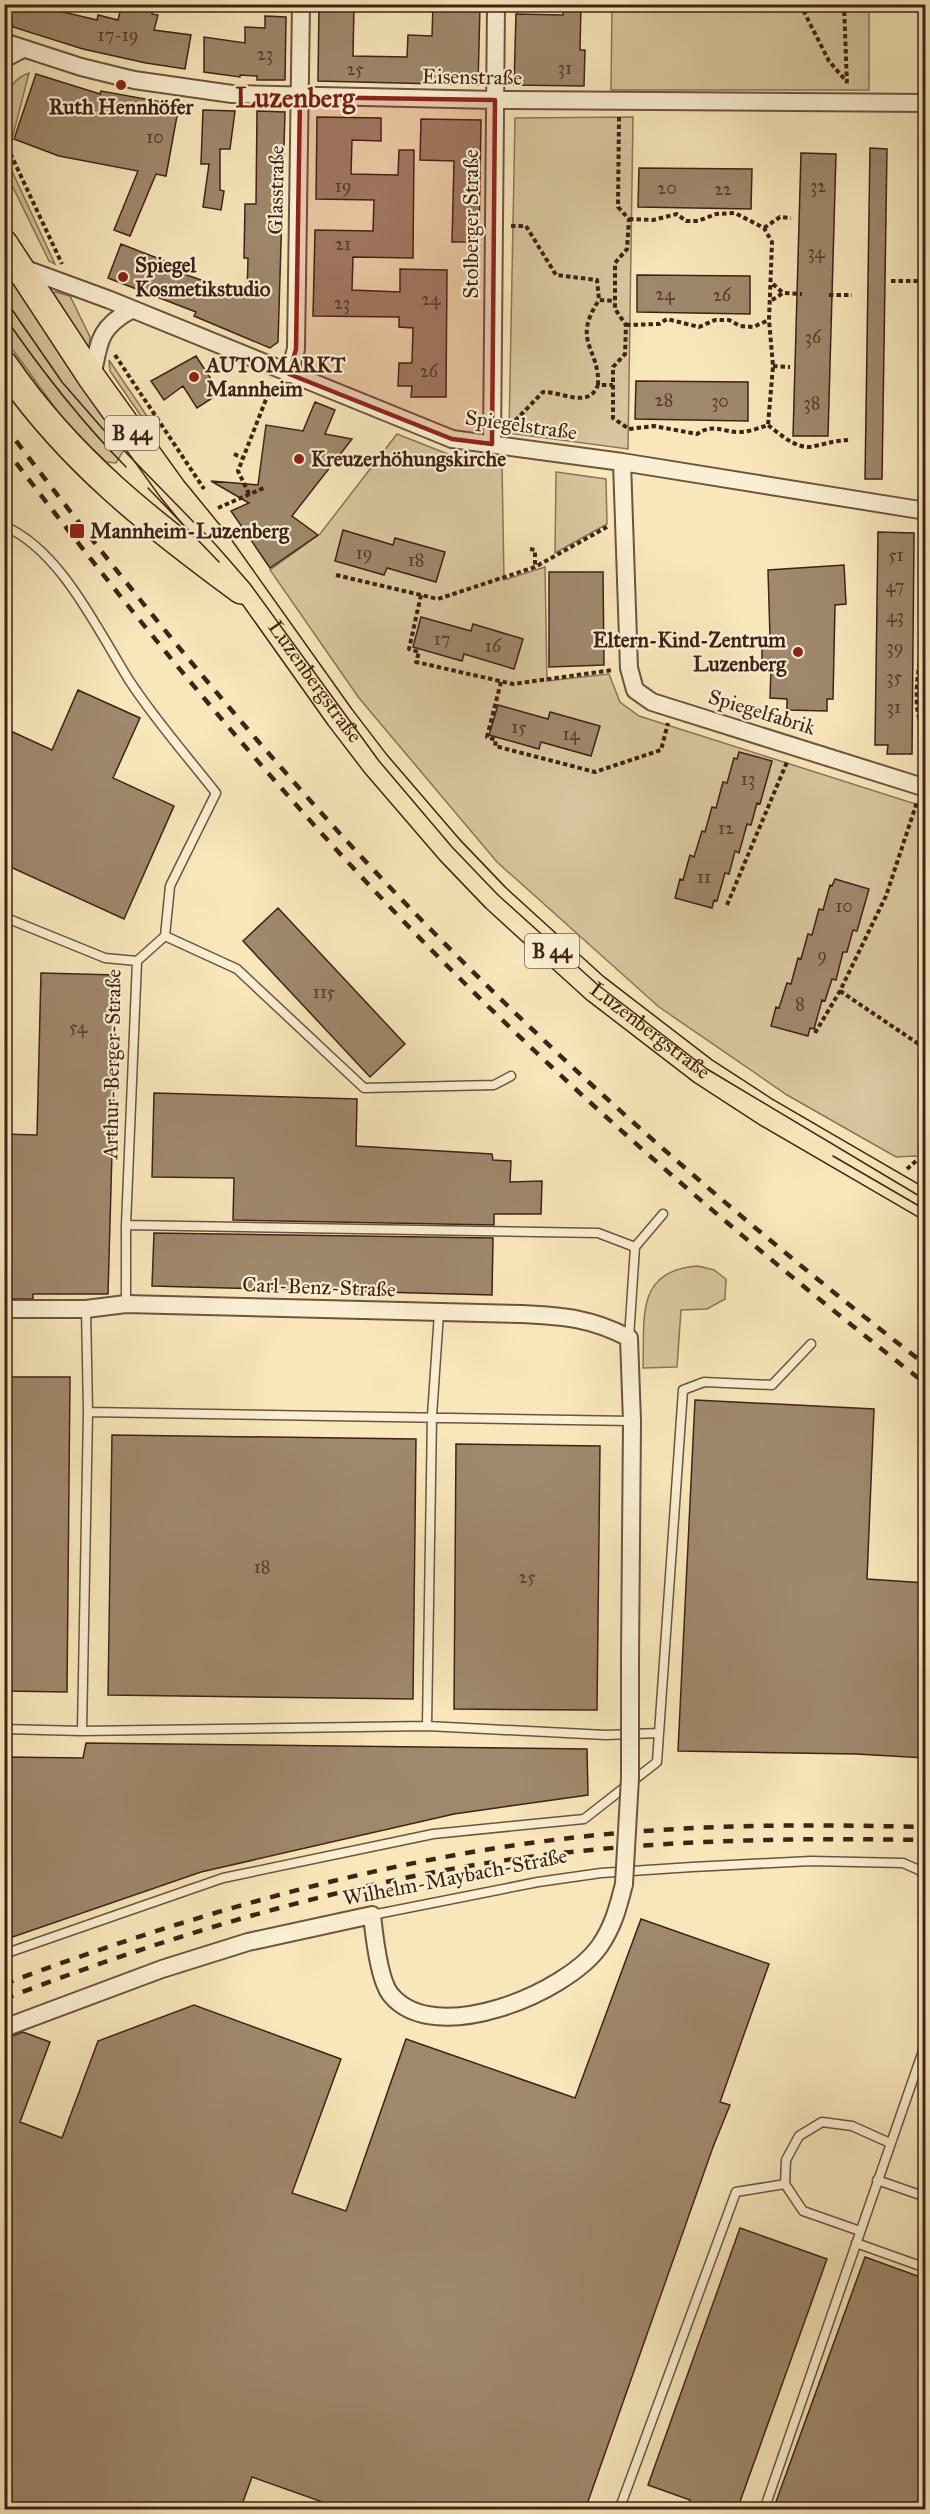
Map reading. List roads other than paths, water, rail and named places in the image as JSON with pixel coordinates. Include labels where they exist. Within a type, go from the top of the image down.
[{"type":"main road","name":"Luzenbergstraße","points":[[4,244],[92,378],[172,489],[217,544],[376,764],[450,850],[544,944],[595,988],[703,1071],[766,1112],[926,1205]]},
{"type":"main road","name":"Luzenbergstraße","points":[[4,365],[56,434],[87,467],[191,553],[261,605]]},
{"type":"street","name":"Glasstraße","points":[[289,375],[296,349],[301,4]]},
{"type":"street","name":"Stolberger Straße","points":[[492,444],[495,4]]},
{"type":"street","name":"Eisenstraße","points":[[4,42],[134,80],[232,94],[495,100],[926,103]]},
{"type":"street","points":[[4,59],[23,49]]},
{"type":"street","name":"Spiegelstraße","points":[[20,267],[73,286],[452,439],[622,462],[926,511]]},
{"type":"street","points":[[92,378],[100,338],[114,319],[131,310]]},
{"type":"street","name":"Spiegelfabrik","points":[[622,462],[629,668],[635,690],[652,702],[792,744],[924,788]]},
{"type":"street","name":"Carl-Benz-Straße","points":[[4,1309],[86,1309],[126,1304],[569,1316],[603,1324],[629,1338]]},
{"type":"street","points":[[372,1915],[376,1950],[390,1994],[406,2007],[446,2017],[494,2011],[539,1994],[570,1976],[598,1949],[616,1919],[624,1884],[630,1778],[632,1421],[629,1338]]},
{"type":"street","name":"Wilhelm-Maybach-Straße","points":[[4,2028],[184,1962],[248,1942],[372,1915]]},
{"type":"lane","points":[[4,526],[24,535],[44,554],[99,625],[130,681],[216,793],[170,886],[165,936],[137,961]]},
{"type":"lane","name":"Arthur-Berger-Straße","points":[[4,916],[105,958],[137,961],[126,1225],[126,1304]]},
{"type":"lane","points":[[165,936],[237,969],[364,1088],[494,1085],[511,1076]]},
{"type":"lane","points":[[629,1338],[635,1247],[663,1214]]},
{"type":"lane","points":[[126,1225],[598,1233],[635,1247]]},
{"type":"lane","points":[[82,1731],[88,1412],[86,1309]]},
{"type":"lane","points":[[427,1726],[432,1416],[439,1313]]},
{"type":"lane","points":[[4,1954],[223,1878],[433,1834],[584,1819],[657,1762],[682,1390],[704,1382],[772,1385],[811,1344]]},
{"type":"lane","points":[[88,1412],[632,1421]]},
{"type":"lane","points":[[4,1729],[82,1731],[427,1726],[606,1735],[659,1733]]},
{"type":"lane","name":"Wilhelm-Maybach-Straße","points":[[372,1915],[538,1882],[601,1873],[669,1868],[811,1861],[903,1863],[920,1870],[926,1878]]},
{"type":"lane","points":[[764,2510],[926,2042]]},
{"type":"lane","points":[[860,2231],[803,2211],[785,2184],[786,2160],[799,2136],[822,2122],[852,2126],[890,2143]]},
{"type":"lane","points":[[877,2180],[926,2197]]},
{"type":"lane","points":[[634,2510],[620,2507],[736,2192],[785,2184]]},
{"type":"lane","points":[[856,2243],[926,2268]]},
{"type":"tram line","points":[[4,298],[62,382],[102,428],[216,545],[250,584],[379,761],[452,847],[498,895],[598,985],[707,1069],[926,1200]]},
{"type":"tram line","points":[[4,316],[62,394],[126,467]]},
{"type":"tram line","points":[[148,488],[219,562]]},
{"type":"tram line","points":[[833,1156],[926,1210]]},
{"type":"railway","points":[[4,425],[88,534],[218,695],[355,850],[421,920],[559,1054],[702,1183],[850,1306],[926,1365]]},
{"type":"railway","points":[[4,447],[120,596],[200,693],[324,836],[393,911],[538,1054],[613,1123],[767,1256],[926,1384]]},
{"type":"railway","points":[[4,1984],[163,1929],[245,1904],[410,1864],[493,1849],[577,1837],[694,1828],[926,1827]]},
{"type":"railway","points":[[4,1999],[163,1942],[271,1910],[435,1872],[618,1847],[803,1839],[926,1840]]},
{"type":"place","name":"Ruth Hennhöfer","points":[[121,85]]},
{"type":"place","name":"Spiegel Kosmetikstudio","points":[[123,277]]},
{"type":"place","name":"AUTOMARKT Mannheim","points":[[194,377]]},
{"type":"place","name":"Kreuzerhöhungskirche","points":[[299,459]]},
{"type":"place","name":"Mannheim-Luzenberg","points":[[77,531]]},
{"type":"place","name":"Eltern-Kind-Zentrum Luzenberg","points":[[798,652]]},
{"type":"district","name":"Luzenberg","points":[[295,98]]}]
